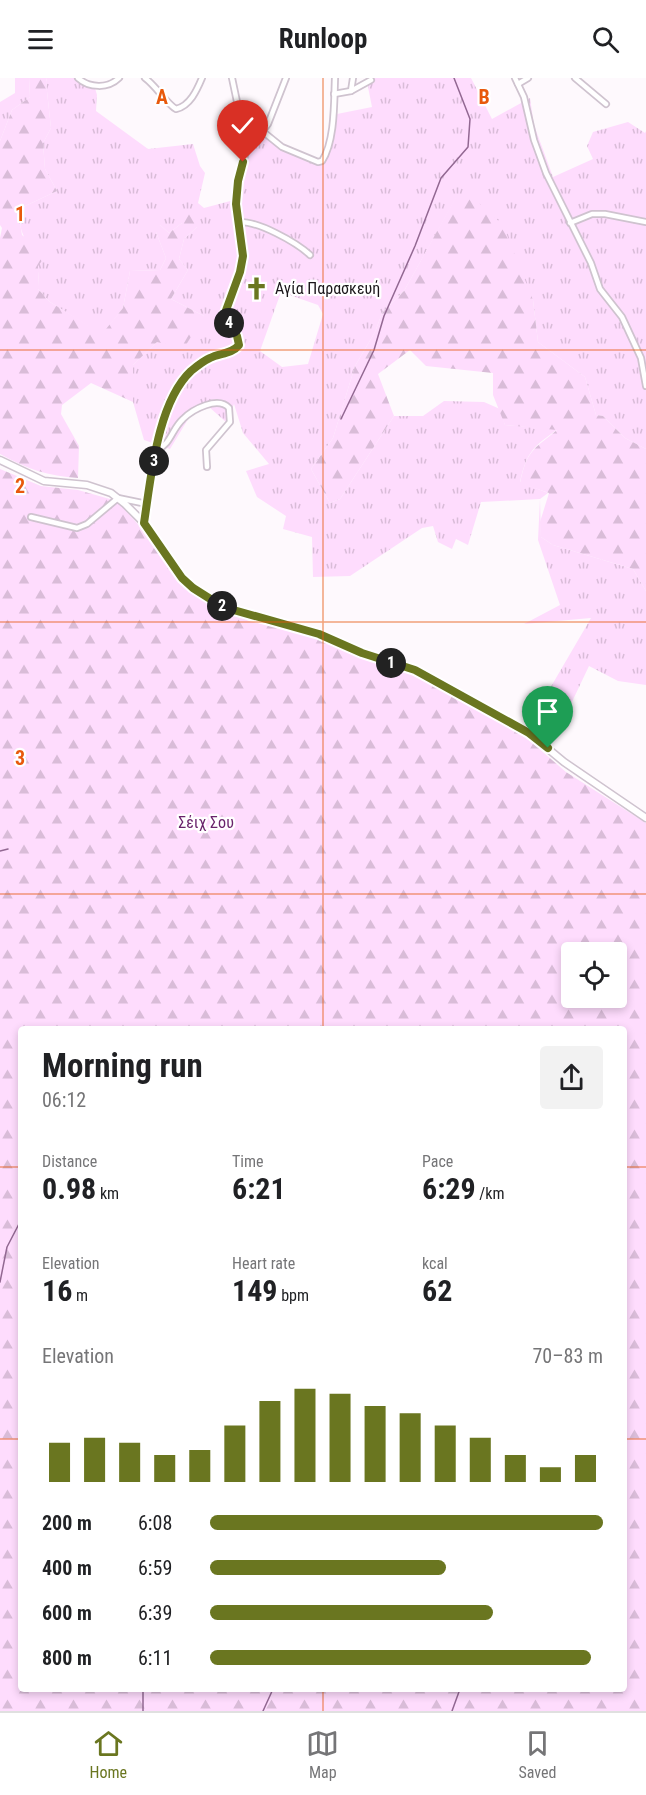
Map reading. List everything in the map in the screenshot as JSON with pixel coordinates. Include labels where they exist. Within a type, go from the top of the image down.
[{"type":"street","points":[[78,78],[88,85],[103,86],[112,84],[119,78]]},
{"type":"street","points":[[145,78],[161,92],[170,105],[176,108],[187,104],[202,78]]},
{"type":"street","points":[[144,523],[156,451],[166,411],[186,376],[197,366],[210,358],[233,351],[239,345],[225,308],[237,281],[243,256],[236,204],[238,181],[250,132],[240,117],[232,78]]},
{"type":"street","points":[[250,132],[261,130],[269,122],[286,78]]},
{"type":"street","points":[[261,130],[282,147],[320,162],[330,144],[335,78]]},
{"type":"street","points":[[351,91],[353,78]]},
{"type":"street","points":[[514,78],[524,97],[540,157],[591,263],[600,289],[622,317],[641,358],[646,386]]},
{"type":"street","points":[[518,84],[528,78]]},
{"type":"street","points":[[574,78],[606,104]]},
{"type":"street","points":[[334,94],[351,91],[371,80]]},
{"type":"street","points":[[570,223],[592,214],[605,214],[646,222]]},
{"type":"street","points":[[239,222],[246,222],[286,238],[310,255]]},
{"type":"street","points":[[156,451],[165,447],[184,417],[216,402],[223,403],[229,408],[230,422],[206,450],[207,467]]},
{"type":"street","points":[[0,460],[44,481],[94,487],[118,498],[147,504]]},
{"type":"street","points":[[31,518],[77,528],[87,524],[118,498]]},
{"type":"street","points":[[118,498],[144,523],[182,578],[207,598],[241,613],[319,634],[362,653],[415,670],[529,733],[564,762],[646,818]]},
{"type":"green space","points":[[15,78],[29,78],[30,97],[12,110],[0,141],[0,102],[15,93]]},
{"type":"green space","points":[[29,78],[47,78],[51,128],[43,143],[45,169],[57,191],[23,207],[19,217],[22,235],[47,254],[38,266],[38,289],[50,302],[102,334],[123,308],[130,271],[160,270],[166,258],[156,226],[160,225],[169,233],[182,223],[185,211],[196,215],[197,227],[184,239],[179,259],[188,270],[171,299],[204,316],[184,348],[157,342],[133,365],[133,402],[91,383],[62,405],[61,414],[79,446],[78,478],[38,471],[0,454],[0,238],[2,228],[0,225],[0,141],[12,110],[30,97]]},
{"type":"green space","points":[[47,78],[75,78],[82,84],[95,88],[96,111],[148,149],[193,144],[200,166],[205,173],[198,203],[204,208],[239,197],[250,137],[261,127],[288,148],[320,160],[328,142],[332,115],[372,107],[368,87],[369,78],[471,78],[492,119],[530,98],[534,125],[553,177],[593,159],[587,146],[593,132],[628,122],[645,133],[646,131],[646,449],[625,438],[603,416],[596,415],[585,377],[538,342],[533,300],[456,198],[404,291],[382,313],[375,332],[355,366],[333,438],[311,469],[330,503],[340,499],[394,416],[423,416],[444,401],[484,402],[500,409],[505,425],[558,429],[532,451],[525,463],[520,482],[548,493],[540,499],[481,502],[468,545],[456,539],[452,549],[438,542],[433,526],[422,528],[350,576],[313,577],[312,537],[283,529],[286,516],[257,497],[246,471],[269,464],[243,433],[234,404],[226,422],[209,407],[190,416],[170,449],[144,440],[133,402],[133,365],[157,342],[204,316],[171,299],[188,270],[179,259],[184,239],[197,227],[182,223],[169,233],[160,225],[156,232],[166,258],[160,270],[130,271],[123,308],[102,335],[50,302],[38,289],[37,265],[21,230],[20,215],[23,207],[57,191],[45,169],[43,143],[51,128]],"holes":[[[281,292],[318,305],[323,314],[308,364],[282,367],[260,351]]]},
{"type":"green space","points":[[469,194],[503,225],[533,300],[538,342],[585,377],[596,415],[603,416],[625,438],[646,449],[646,591],[633,569],[553,545],[541,537],[540,522],[549,493],[520,483],[528,457],[557,430],[505,425],[493,395],[493,373],[426,366],[410,350],[378,374],[394,416],[340,499],[330,503],[311,469],[333,438],[355,366],[375,332],[382,313],[404,291],[456,197]]},
{"type":"green space","name":"Σέιχ Σου","points":[[0,469],[41,486],[78,490],[117,501],[145,532],[181,584],[211,605],[249,621],[324,637],[410,674],[486,713],[529,740],[566,772],[646,823],[646,1711],[0,1711]]},
{"type":"green space","points":[[540,499],[541,537],[553,545],[633,569],[646,591],[646,685],[618,681],[589,666],[552,744],[528,726],[591,618],[524,624],[560,605],[538,540]]},
{"type":"waterway","points":[[341,419],[374,350],[384,316],[415,246],[441,178],[468,147],[470,119],[454,78]]},
{"type":"waterway","points":[[0,851],[8,849]]},
{"type":"waterway","points":[[0,1282],[7,1247],[18,1226]]},
{"type":"waterway","points":[[143,1692],[143,1711]]},
{"type":"waterway","points":[[263,1711],[272,1692]]},
{"type":"waterway","points":[[452,1711],[459,1692]]},
{"type":"place","name":"Αγία Παρασκευή","points":[[257,288]]},
{"type":"route","points":[[243,162],[238,181],[236,204],[243,256],[240,272],[225,308],[226,317],[239,340],[239,345],[233,351],[210,358],[197,366],[186,376],[166,411],[151,472],[144,523],[182,578],[207,598],[223,607],[319,634],[362,653],[415,670],[529,733],[548,748]]}]
